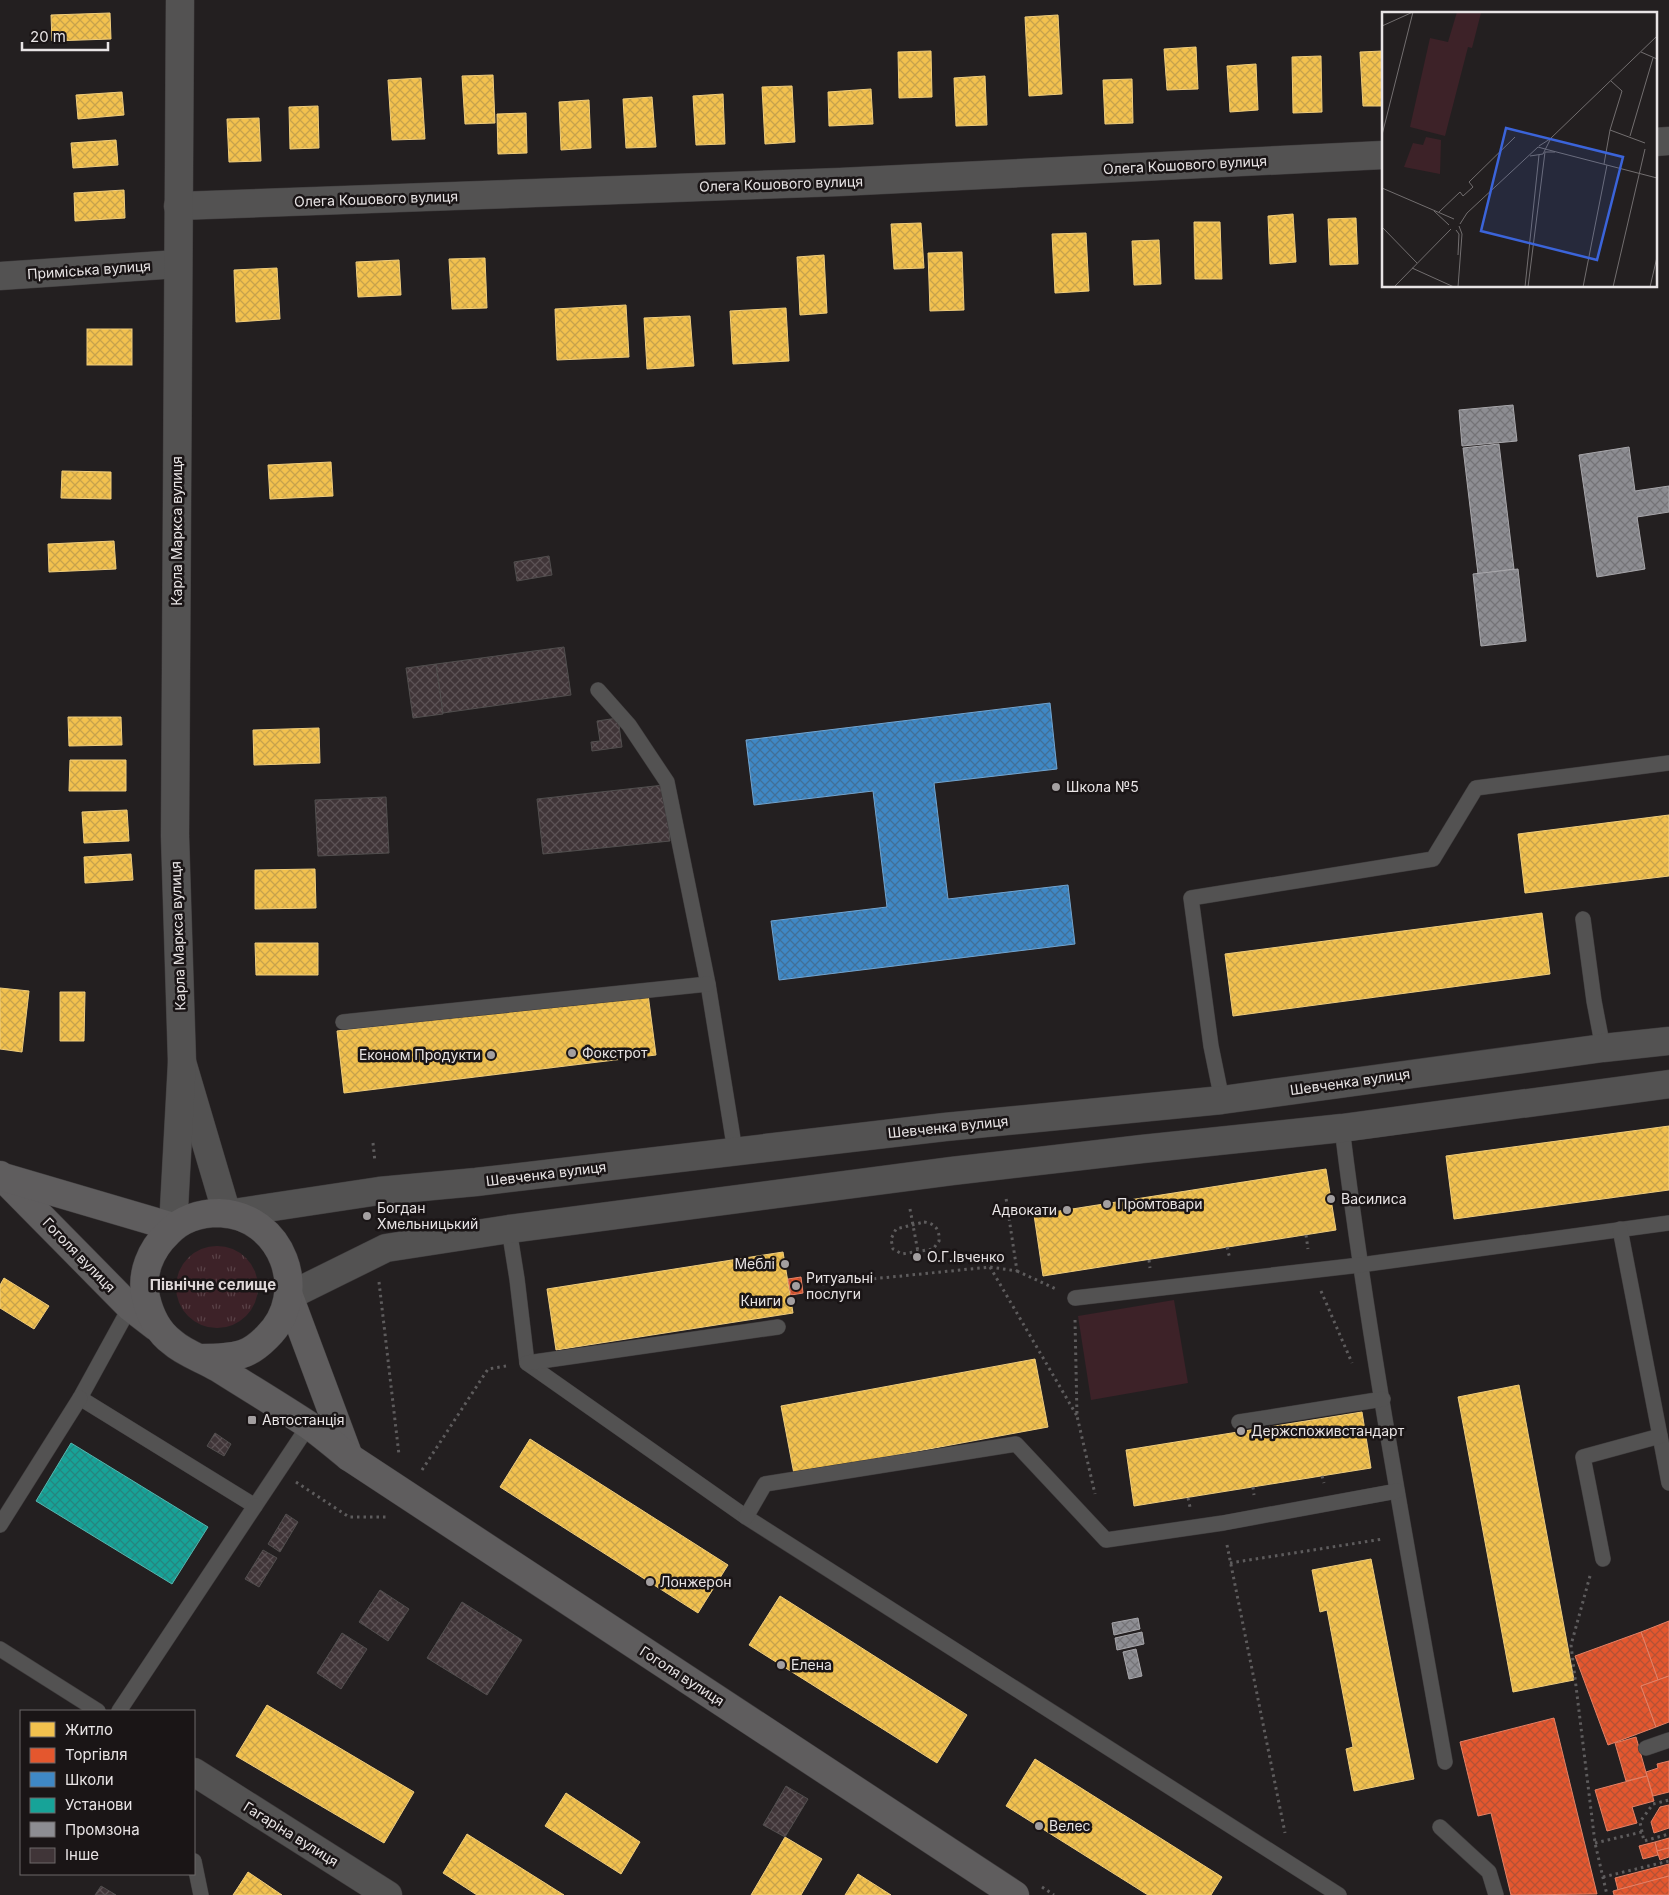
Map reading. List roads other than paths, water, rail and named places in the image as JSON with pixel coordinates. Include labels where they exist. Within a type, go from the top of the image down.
[{"type":"main road","name":"Гоголя вулиця","points":[[1,1176],[173,1227]]},
{"type":"main road","name":"Гоголя вулиця","points":[[1,1176],[130,1307],[159,1329],[172,1343],[188,1353],[201,1358],[309,1425],[349,1457],[1015,1895]]},
{"type":"main road","name":"Гоголя вулиця","points":[[159,1329],[149,1313],[145,1294],[145,1275],[150,1257],[160,1240],[173,1227],[190,1218],[208,1213],[227,1214],[246,1219],[262,1228],[275,1242],[284,1258],[289,1277],[289,1296],[284,1314],[274,1331],[260,1344],[244,1354],[226,1358],[201,1358]]},
{"type":"main road","name":"Гоголя вулиця","points":[[289,1296],[349,1457]]},
{"type":"street","name":"Карла Маркса вулиця","points":[[173,1227],[182,1062],[175,836],[180,0]]},
{"type":"street","points":[[1656,142],[1669,141]]},
{"type":"street","name":"Олега Кошового вулиця","points":[[178,206],[840,182],[1382,155]]},
{"type":"street","name":"Приміська вулиця","points":[[0,276],[178,264]]},
{"type":"street","name":"Шевченка вулиця","points":[[227,1214],[380,1191],[476,1182],[945,1127],[1222,1100],[1603,1048],[1669,1041]]},
{"type":"street","name":"Карла Маркса вулиця","points":[[182,1062],[227,1214]]},
{"type":"street","points":[[1350,1126],[1352,1082]]},
{"type":"street","points":[[289,1296],[386,1248],[509,1229],[952,1171],[1142,1148],[1350,1126],[1669,1084]]},
{"type":"street","name":"Гагаріна вулиця","points":[[195,1773],[388,1895]]},
{"type":"lane","points":[[598,690],[630,725],[667,782],[708,984],[735,1151]]},
{"type":"lane","points":[[1222,1100],[1210,1046],[1191,898],[1433,859],[1476,788],[1669,763]]},
{"type":"lane","points":[[1583,919],[1594,1001],[1603,1048]]},
{"type":"lane","points":[[343,1022],[708,984]]},
{"type":"lane","points":[[1350,1126],[1360,1265],[1375,1400],[1405,1535],[1445,1762]]},
{"type":"lane","points":[[1075,1298],[1360,1265],[1669,1223]]},
{"type":"lane","points":[[509,1229],[527,1364],[746,1517],[1339,1895]]},
{"type":"lane","points":[[1620,1229],[1669,1482]]},
{"type":"lane","points":[[0,1525],[80,1398],[130,1307]]},
{"type":"lane","points":[[527,1364],[778,1326]]},
{"type":"lane","points":[[80,1398],[255,1506]]},
{"type":"lane","points":[[1239,1422],[1375,1400]]},
{"type":"lane","points":[[120,1710],[309,1425]]},
{"type":"lane","points":[[1603,1559],[1583,1457],[1660,1436]]},
{"type":"lane","points":[[746,1517],[765,1484],[1016,1444],[1106,1540],[1222,1523],[1396,1491]]},
{"type":"lane","points":[[0,1649],[96,1710]]},
{"type":"lane","points":[[1646,1748],[1669,1740]]},
{"type":"lane","points":[[1440,1828],[1489,1872],[1496,1895]]},
{"type":"lane","points":[[195,1867],[200,1895]]},
{"type":"place","name":"Школа №5","points":[[1056,787]]},
{"type":"place","name":"Фокстрот","points":[[572,1053]]},
{"type":"place","name":"Економ Продукти","points":[[491,1055]]},
{"type":"place","name":"Василиса","points":[[1331,1199]]},
{"type":"place","name":"Промтовари","points":[[1107,1204]]},
{"type":"place","name":"Адвокати","points":[[1067,1210]]},
{"type":"place","name":"Богдан Хмельницький","points":[[367,1216]]},
{"type":"place","name":"О.Г.Івченко","points":[[917,1257]]},
{"type":"place","name":"Меблі","points":[[785,1264]]},
{"type":"place","name":"Ритуальні послуги","points":[[796,1286]]},
{"type":"place","name":"Книги","points":[[791,1301]]},
{"type":"place","name":"Автостанція","points":[[252,1420]]},
{"type":"place","name":"Держспоживстандарт","points":[[1241,1431]]},
{"type":"place","name":"Лонжерон","points":[[650,1582]]},
{"type":"place","name":"Елена","points":[[781,1665]]},
{"type":"place","name":"Велес","points":[[1039,1826]]},
{"type":"district","name":"Північне селище","points":[[213,1285]]}]
